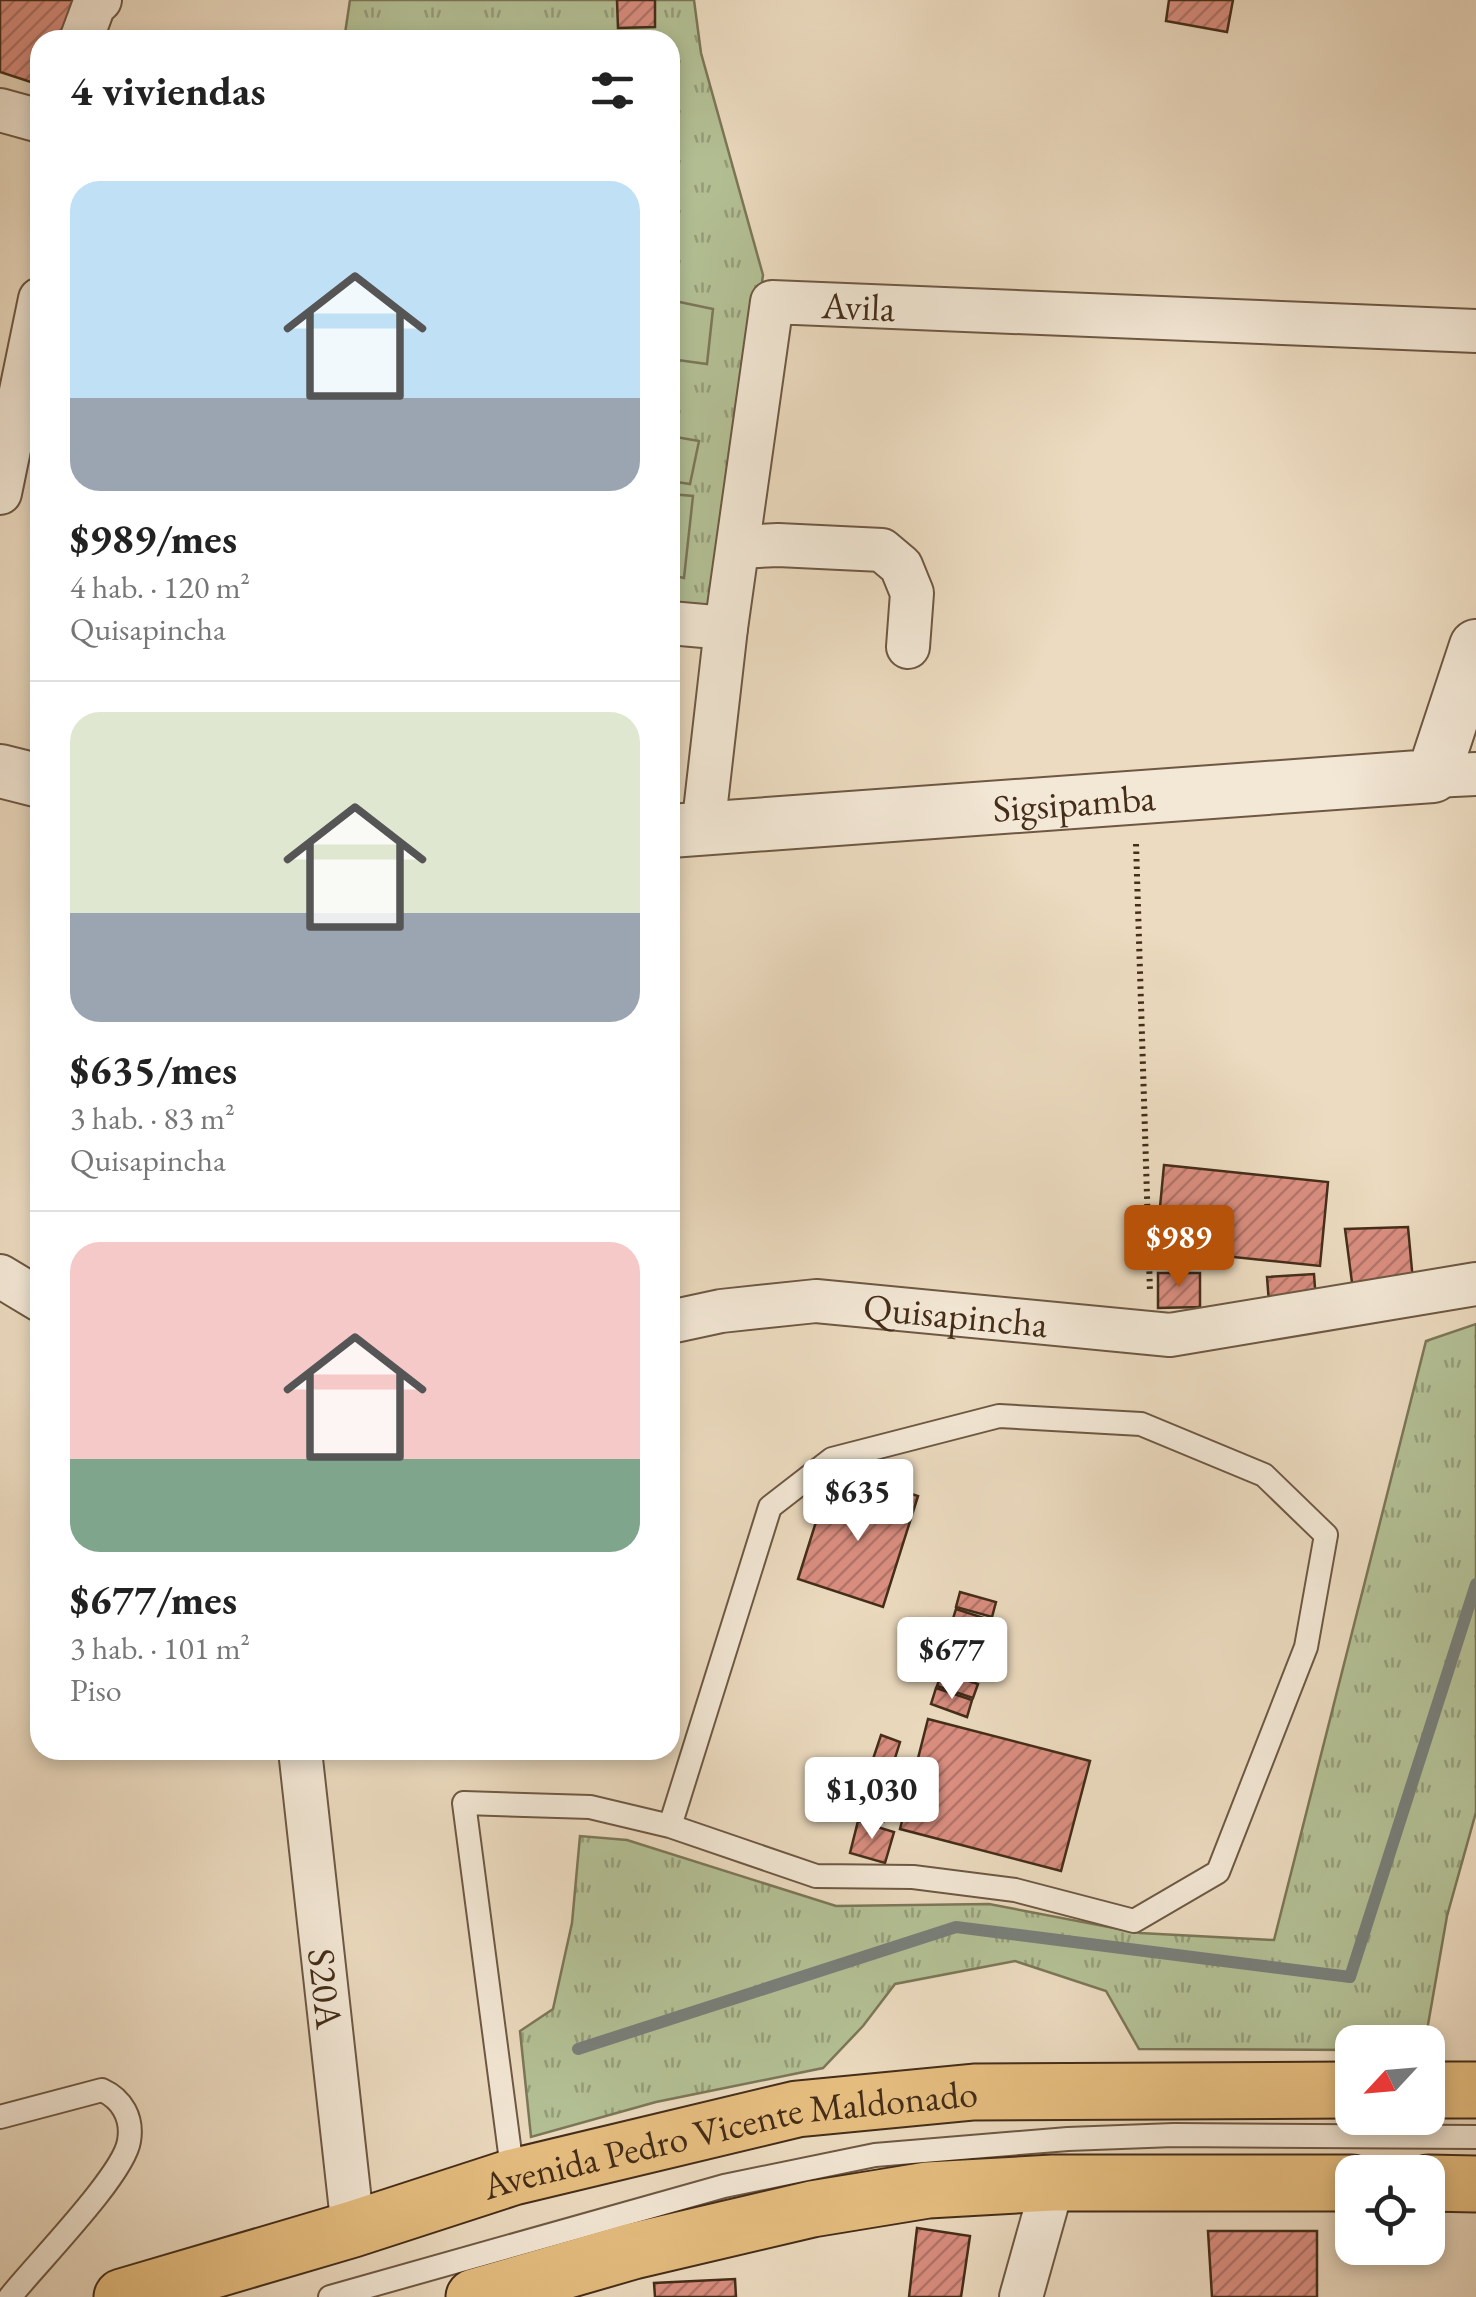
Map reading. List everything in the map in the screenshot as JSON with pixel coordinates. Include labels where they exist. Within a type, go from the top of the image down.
[{"type":"main road","name":"Avenida Pedro Vicente Maldonado","points":[[122,2297],[513,2177],[797,2109],[974,2092],[1335,2090]]},
{"type":"main road","points":[[1445,2090],[1476,2090]]},
{"type":"main road","points":[[474,2297],[633,2251],[812,2209],[928,2190],[1052,2183],[1335,2182]]},
{"type":"main road","points":[[1445,2183],[1476,2184]]},
{"type":"street","points":[[85,30],[94,4],[100,0]]},
{"type":"street","points":[[0,110],[30,118]]},
{"type":"street","name":"Avila","points":[[686,830],[726,628],[772,302],[1476,331]]},
{"type":"street","points":[[0,492],[30,347]]},
{"type":"street","points":[[738,547],[882,550],[902,566],[912,593],[908,647]]},
{"type":"street","points":[[680,623],[726,628]]},
{"type":"street","points":[[1455,775],[1476,646]]},
{"type":"street","points":[[0,771],[30,778]]},
{"type":"street","name":"Sigsipamba","points":[[686,830],[1455,775]]},
{"type":"street","points":[[0,1276],[30,1294]]},
{"type":"street","name":"Quisapincha","points":[[680,1320],[721,1311],[816,1301],[1170,1335],[1476,1284]]},
{"type":"street","name":"S20A","points":[[301,1760],[353,2229]]},
{"type":"street","points":[[1021,2297],[1052,2183]]},
{"type":"lane","points":[[513,2177],[464,1803],[590,1807],[670,1826],[816,1876],[914,1878],[1014,1890],[1134,1921],[1218,1872],[1306,1647],[1326,1535],[1264,1475],[1140,1424],[999,1416],[832,1459],[770,1507],[670,1826]]},
{"type":"lane","points":[[0,2117],[102,2090],[115,2096],[130,2125],[129,2144],[113,2175],[10,2297]]},
{"type":"lane","points":[[223,2292],[510,2198],[682,2151],[801,2132],[1024,2108],[1335,2108]]},
{"type":"lane","points":[[1445,2109],[1476,2109]]},
{"type":"lane","points":[[330,2297],[724,2186],[875,2155],[1068,2138],[1138,2136],[1476,2138]]},
{"type":"path","points":[[1135,798],[1152,1333]]},
{"type":"green space","points":[[350,0],[694,0],[701,53],[763,275],[716,616],[680,612],[680,30],[346,30]]},
{"type":"green space","points":[[680,302],[713,309],[707,364],[680,360]]},
{"type":"green space","points":[[680,438],[699,441],[690,484],[680,482]]},
{"type":"green space","points":[[680,495],[693,496],[684,578],[680,577]]},
{"type":"green space","points":[[1476,1324],[1476,1812],[1447,1916],[1428,2025],[1335,2025],[1335,2050],[1139,2049],[1106,1991],[1015,1961],[895,1984],[863,2026],[823,2068],[656,2102],[531,2137],[520,2031],[553,2009],[572,1923],[580,1836],[627,1840],[836,1906],[989,1904],[1140,1933],[1274,1940],[1426,1341]]},
{"type":"building","points":[[0,0],[74,0],[64,30],[30,30],[30,82],[0,72]]},
{"type":"building","points":[[617,0],[655,0],[655,27],[618,28]]},
{"type":"building","points":[[1169,0],[1233,0],[1227,32],[1166,21]]},
{"type":"building","points":[[1164,1165],[1328,1182],[1320,1266],[1156,1249]]},
{"type":"building","points":[[1408,1227],[1414,1292],[1354,1298],[1345,1229]]},
{"type":"building","points":[[1158,1273],[1200,1273],[1200,1307],[1158,1308]]},
{"type":"building","points":[[1314,1274],[1316,1302],[1269,1303],[1267,1277]]},
{"type":"building","points":[[886,1486],[918,1496],[883,1607],[798,1579],[826,1490],[873,1506],[877,1493]]},
{"type":"building","points":[[960,1592],[996,1602],[992,1617],[956,1607]]},
{"type":"building","points":[[956,1609],[993,1621],[989,1636],[951,1625]]},
{"type":"building","points":[[942,1672],[978,1684],[973,1698],[937,1686]]},
{"type":"building","points":[[936,1688],[972,1700],[967,1717],[931,1704]]},
{"type":"building","points":[[928,1719],[1090,1761],[1061,1871],[900,1829]]},
{"type":"building","points":[[881,1735],[900,1742],[891,1771],[871,1765]]},
{"type":"building","points":[[856,1769],[876,1774],[865,1812],[845,1807]]},
{"type":"building","points":[[881,1779],[895,1783],[884,1821],[870,1813]]},
{"type":"building","points":[[858,1821],[894,1832],[885,1863],[850,1853]]},
{"type":"building","points":[[917,2228],[970,2236],[961,2297],[909,2297]]},
{"type":"building","points":[[1208,2231],[1317,2231],[1317,2297],[1212,2297]]},
{"type":"building","points":[[735,2279],[736,2297],[655,2297],[654,2283]]},
{"type":"waterway","points":[[578,2049],[956,1927],[1350,1977],[1476,1584]]}]
